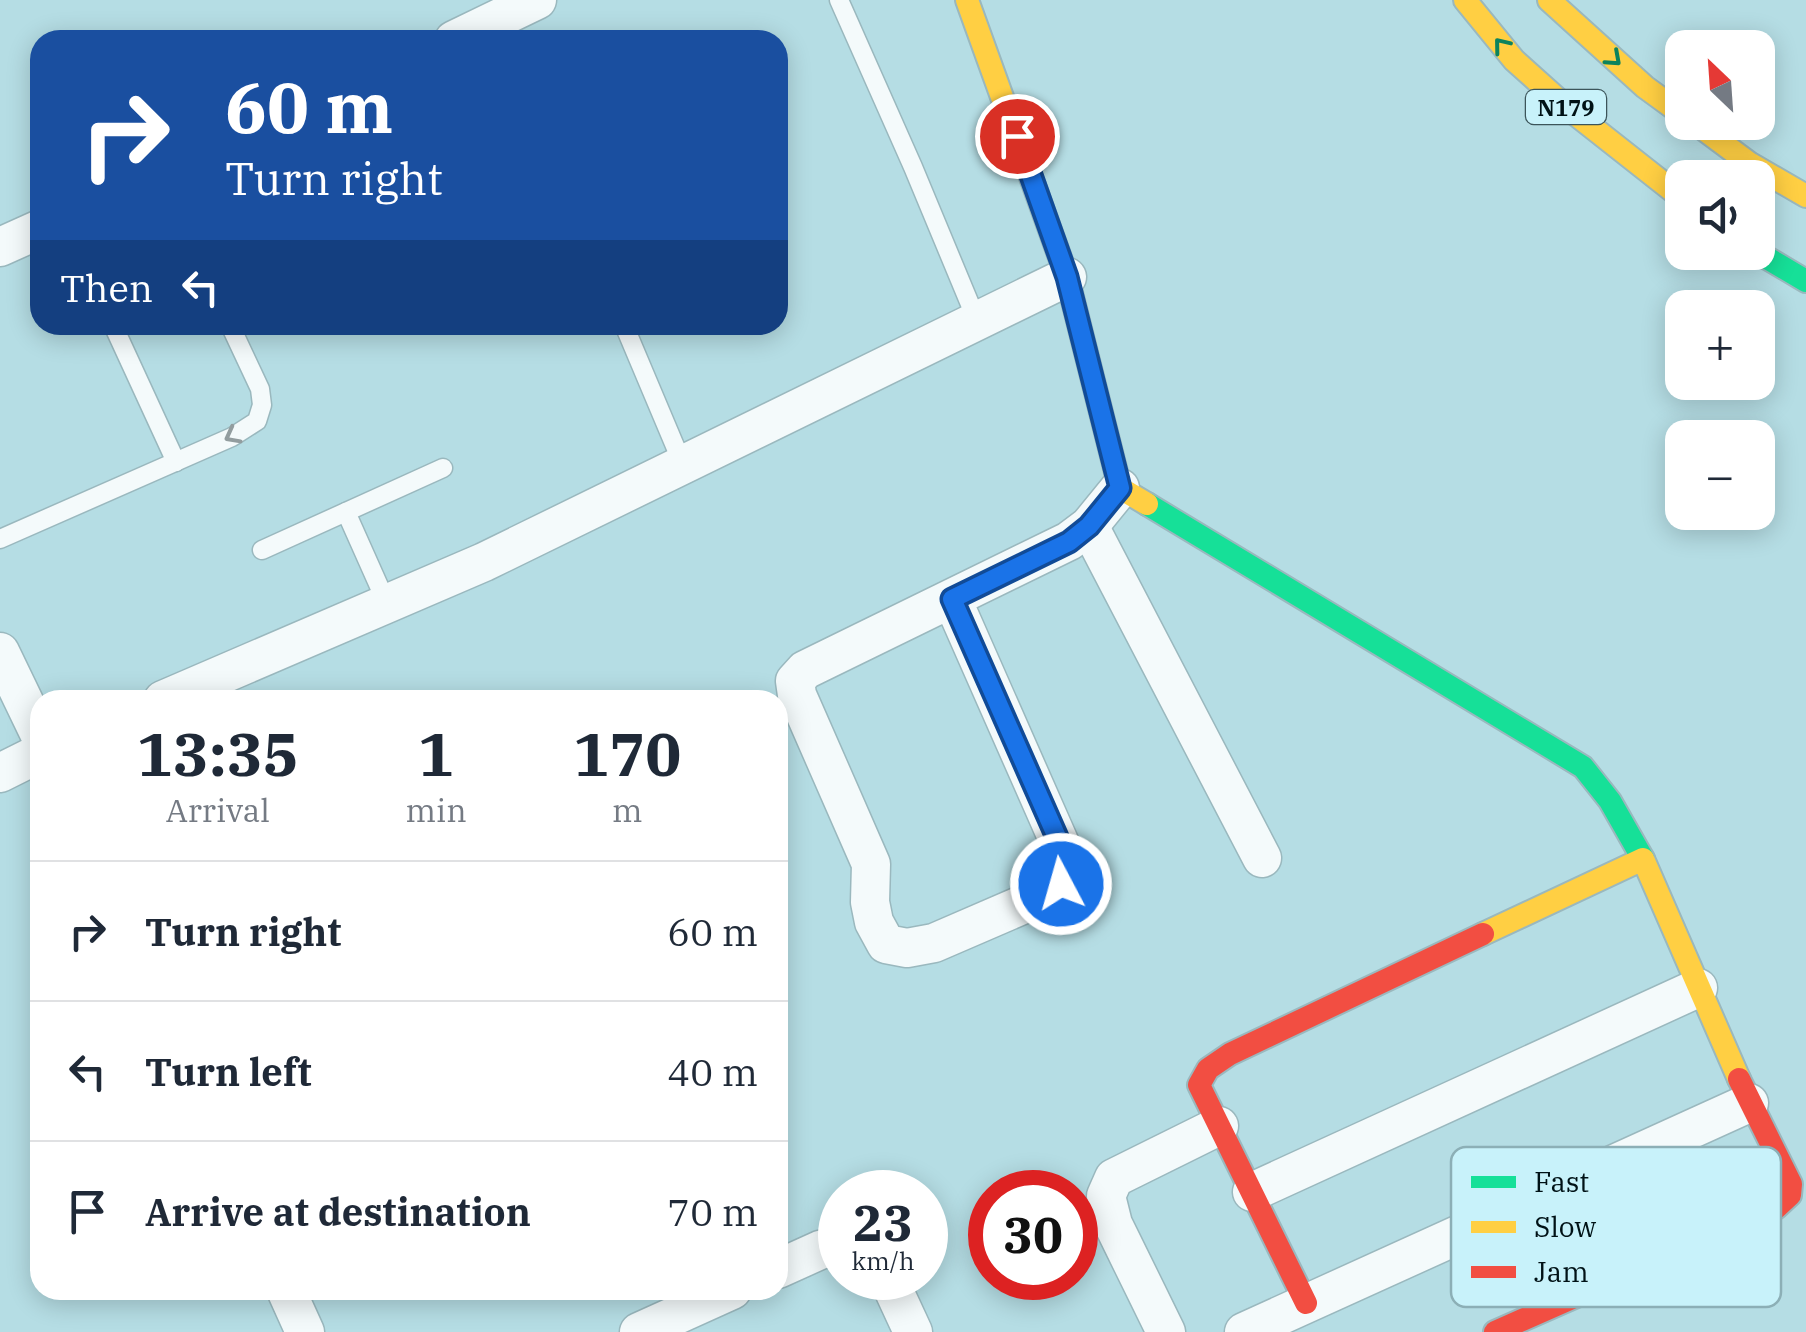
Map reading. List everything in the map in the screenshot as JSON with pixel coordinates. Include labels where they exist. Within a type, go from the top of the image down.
[{"type":"street","points":[[475,30],[537,0]]},
{"type":"street","points":[[966,0],[1067,277],[1120,488],[1583,767],[1610,801],[1643,859],[1749,1104],[1772,1147]]},
{"type":"street","name":"N179","points":[[1465,0],[1514,60],[1665,185]]},
{"type":"street","name":"N179","points":[[1549,0],[1665,101]]},
{"type":"street","points":[[1719,140],[1806,196]]},
{"type":"street","points":[[0,247],[30,234]]},
{"type":"street","points":[[1775,263],[1806,281]]},
{"type":"street","points":[[186,690],[484,562],[1067,277]]},
{"type":"street","points":[[952,599],[1060,844],[1064,870],[1061,884],[1045,895],[934,943],[907,948],[886,944],[874,922],[871,864],[794,681],[805,670],[1069,542],[1089,526],[1120,488]]},
{"type":"street","points":[[1089,526],[1262,858]]},
{"type":"street","points":[[0,652],[30,714]]},
{"type":"street","points":[[0,773],[30,758]]},
{"type":"street","points":[[1306,1304],[1199,1086],[1208,1069],[1230,1054],[1643,859]]},
{"type":"street","points":[[1252,1192],[1698,988]]},
{"type":"street","points":[[1654,1147],[1749,1104]]},
{"type":"street","points":[[1166,1332],[1113,1224],[1106,1196],[1114,1178],[1220,1126]]},
{"type":"street","points":[[1781,1164],[1792,1184],[1790,1195],[1781,1203]]},
{"type":"street","points":[[1244,1332],[1451,1239]]},
{"type":"street","points":[[788,1265],[818,1251]]},
{"type":"street","points":[[291,1300],[305,1332]]},
{"type":"street","points":[[639,1332],[710,1300]]},
{"type":"street","points":[[898,1300],[913,1332]]},
{"type":"street","points":[[1495,1332],[1552,1307]]},
{"type":"lane","points":[[839,0],[977,321]]},
{"type":"lane","points":[[118,335],[176,462]]},
{"type":"lane","points":[[0,539],[232,437],[257,422],[262,405],[260,389],[235,335]]},
{"type":"lane","points":[[628,335],[683,465]]},
{"type":"lane","points":[[262,550],[444,468]]},
{"type":"lane","points":[[346,512],[387,604]]},
{"type":"traffic: fast","points":[[1775,263],[1806,281]]},
{"type":"traffic: fast","points":[[1147,504],[1583,767],[1610,801],[1643,859]]},
{"type":"traffic: slow","points":[[967,0],[1067,277],[1120,488],[1147,504]]},
{"type":"traffic: slow","points":[[1465,0],[1514,60],[1665,185]]},
{"type":"traffic: slow","points":[[1549,0],[1665,102]]},
{"type":"traffic: slow","points":[[1718,140],[1806,196]]},
{"type":"traffic: slow","points":[[1483,934],[1643,859],[1739,1079]]},
{"type":"traffic: jam","points":[[1306,1303],[1199,1085],[1208,1069],[1230,1054],[1483,934]]},
{"type":"traffic: jam","points":[[1739,1079],[1773,1147]]},
{"type":"traffic: jam","points":[[1781,1164],[1791,1184],[1790,1195],[1781,1203]]},
{"type":"traffic: jam","points":[[1495,1332],[1552,1307]]},
{"type":"route","points":[[1017,136],[1067,277],[1120,488],[1089,526],[1069,542],[952,599],[1060,844],[1064,870],[1061,884]]}]
